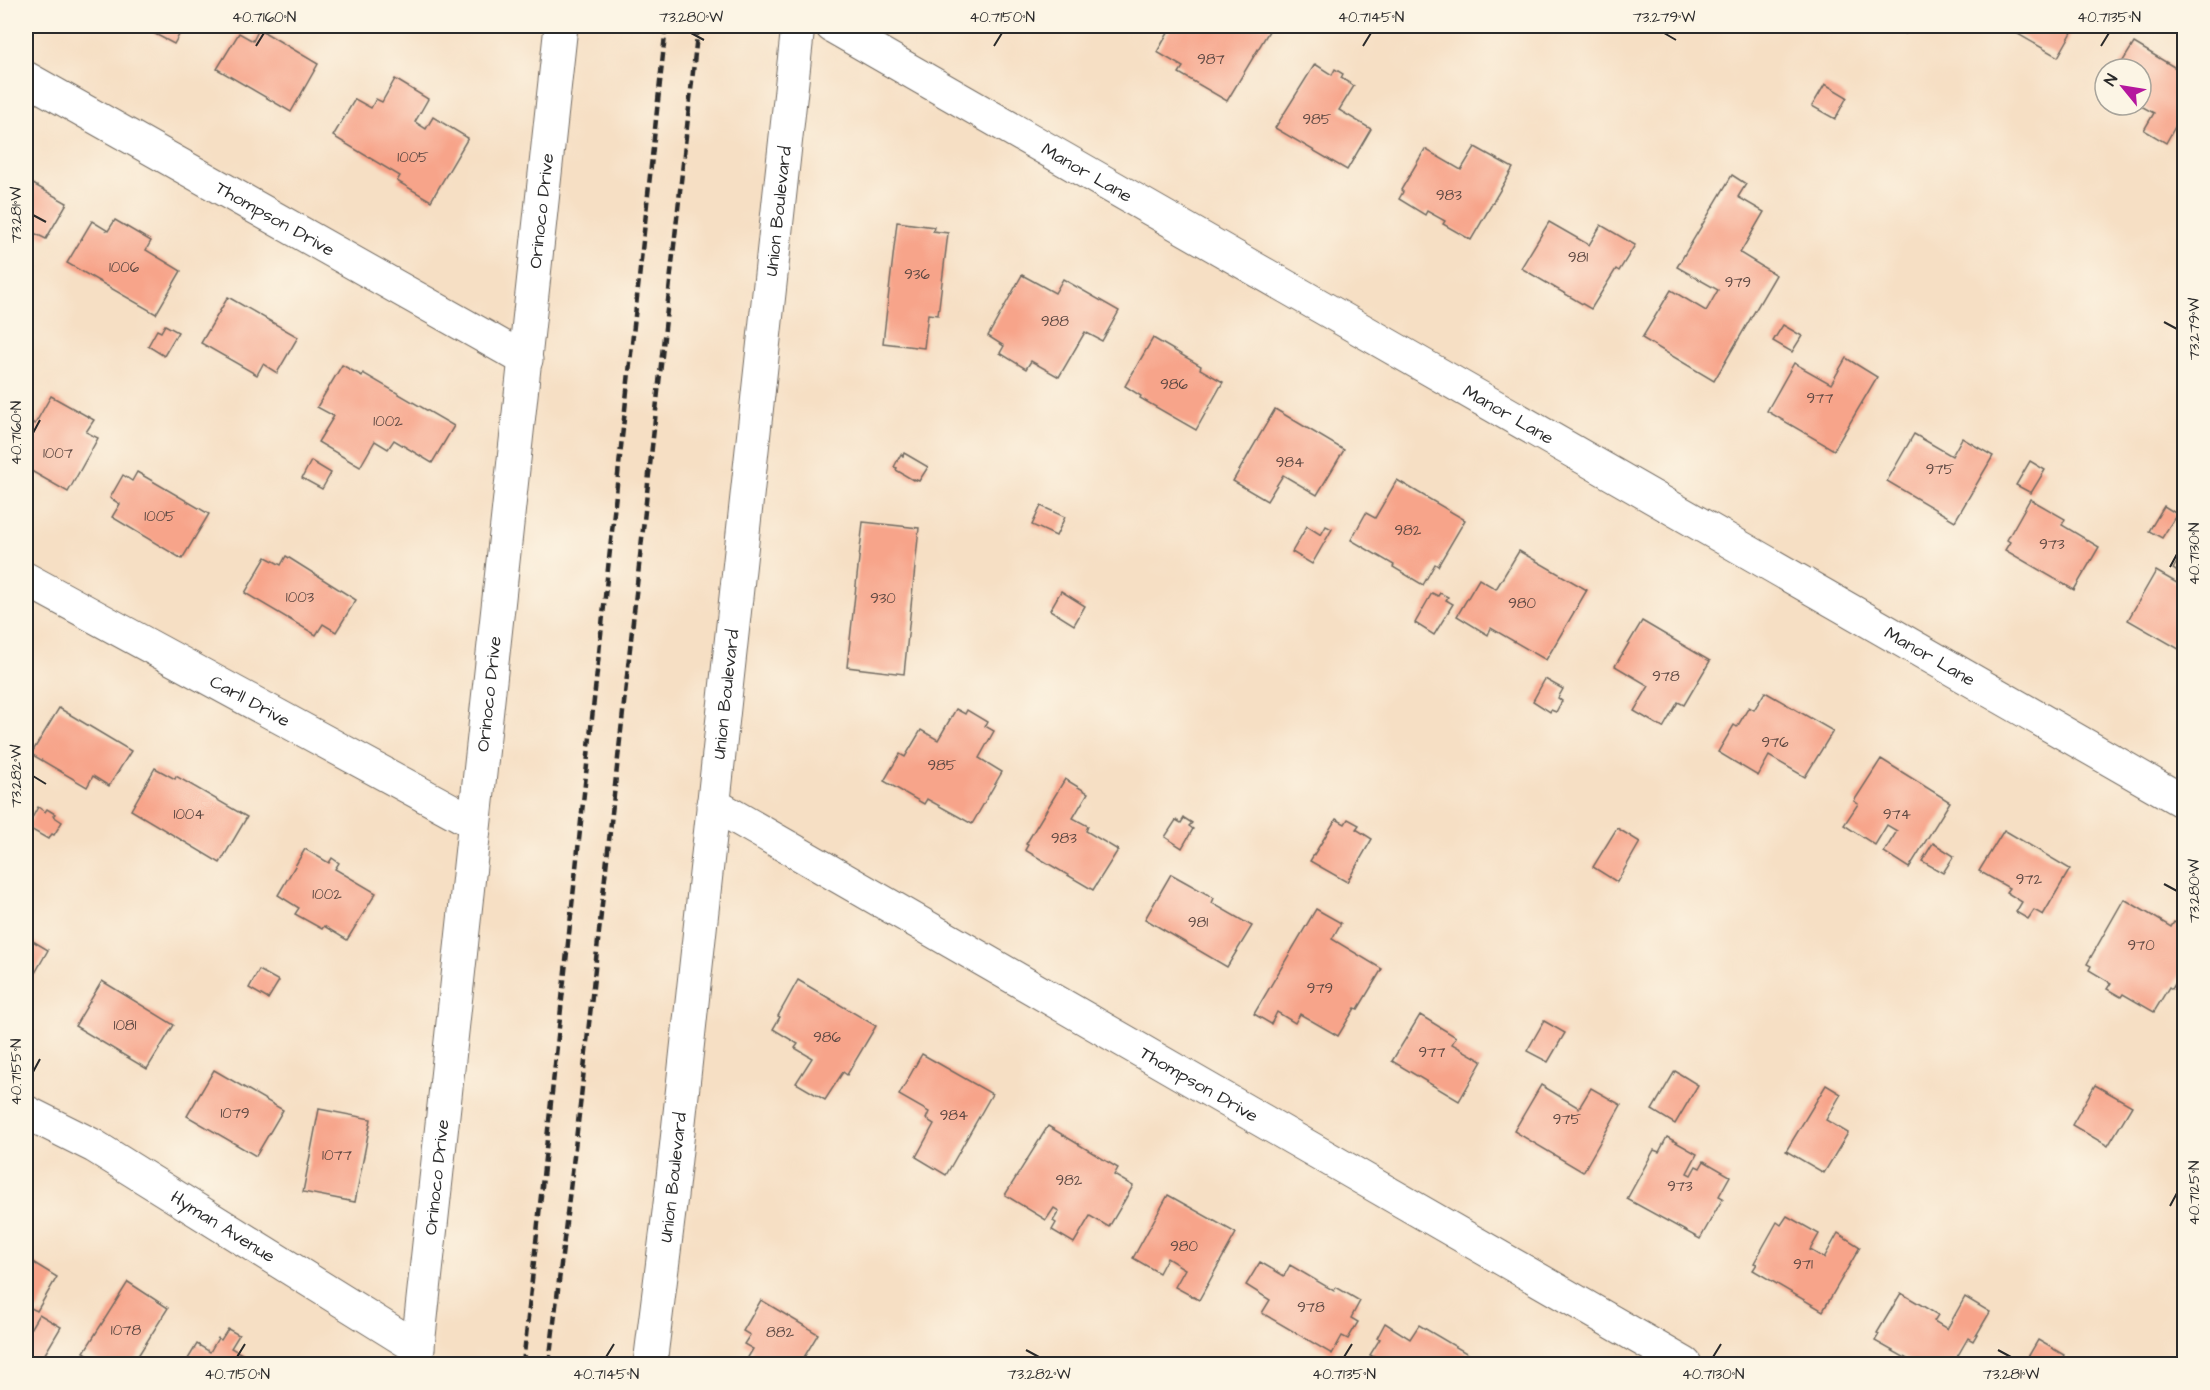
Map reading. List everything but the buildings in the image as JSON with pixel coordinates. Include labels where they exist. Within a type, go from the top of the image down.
[{"type":"street","name":"Orinoco Drive","points":[[417,1356],[473,822],[526,360],[561,26]]},
{"type":"street","name":"Union Boulevard","points":[[650,1365],[673,1184],[798,26]]},
{"type":"street","name":"Manor Lane","points":[[832,26],[2184,802]]},
{"type":"street","name":"Thompson Drive","points":[[26,78],[526,360]]},
{"type":"street","name":"Carll Drive","points":[[26,579],[473,822]]},
{"type":"street","name":"Thompson Drive","points":[[713,804],[1686,1365]]},
{"type":"street","name":"Hyman Avenue","points":[[26,1112],[94,1146],[417,1356]]},
{"type":"railway","points":[[523,1364],[666,26]]},
{"type":"railway","points":[[549,1364],[580,1106],[698,26]]}]
